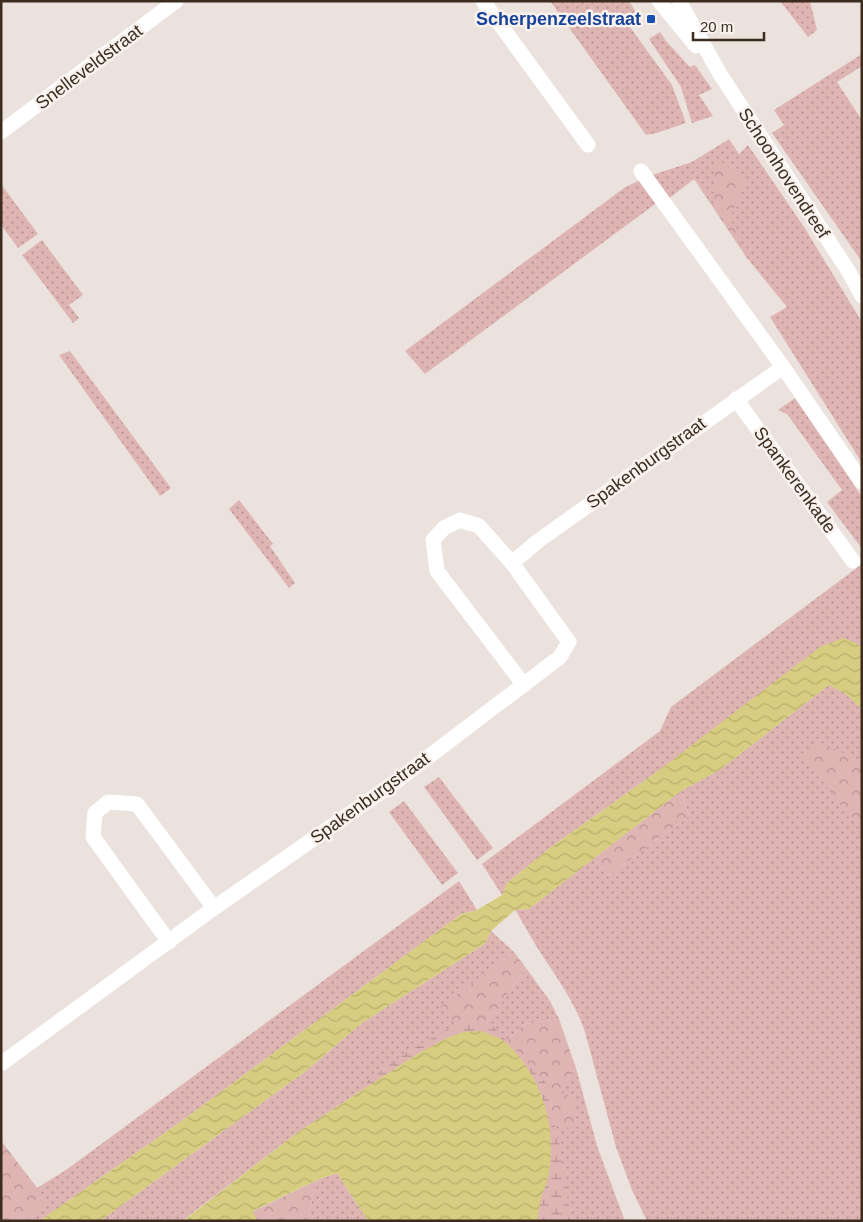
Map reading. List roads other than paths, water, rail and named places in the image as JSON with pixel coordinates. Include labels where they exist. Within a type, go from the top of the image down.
[{"type":"street","name":"Snelleveldstraat","points":[[1,132],[176,1]]},
{"type":"street","points":[[483,1],[588,145]]},
{"type":"street","name":"Schoonhovendreef","points":[[659,1],[720,74]]},
{"type":"street","name":"Schoonhovendreef","points":[[678,1],[720,74],[849,272],[862,296]]},
{"type":"street","points":[[641,171],[783,366],[862,482]]},
{"type":"street","name":"Schoonhovendreef","points":[[849,272],[862,287]]},
{"type":"street","name":"Spakenburgstraat","points":[[512,563],[538,541],[783,366]]},
{"type":"street","name":"Spankerenkade","points":[[736,399],[853,561]]},
{"type":"street","name":"Spakenburgstraat","points":[[1,1064],[214,908],[394,783],[524,685],[560,657],[569,642],[512,563],[479,526],[460,520],[444,528],[433,540],[437,571],[524,685]]},
{"type":"street","points":[[169,942],[93,837],[95,813],[108,802],[137,804],[214,908]]},
{"type":"water","points":[[843,638],[858,644],[862,648],[862,709],[847,695],[829,685],[721,769],[681,791],[529,909],[515,910],[491,931],[486,943],[362,1023],[307,1070],[100,1221],[39,1221],[183,1120],[461,914],[477,910],[502,895],[507,883],[551,847],[658,771],[820,647]]},
{"type":"water","points":[[481,1031],[503,1040],[518,1055],[528,1069],[544,1101],[551,1137],[551,1154],[547,1182],[541,1198],[537,1221],[368,1221],[337,1173],[317,1180],[253,1211],[257,1221],[183,1221],[298,1132],[419,1053],[463,1032]]},
{"type":"place","name":"Scherpenzeelstraat","points":[[651,19]]}]
